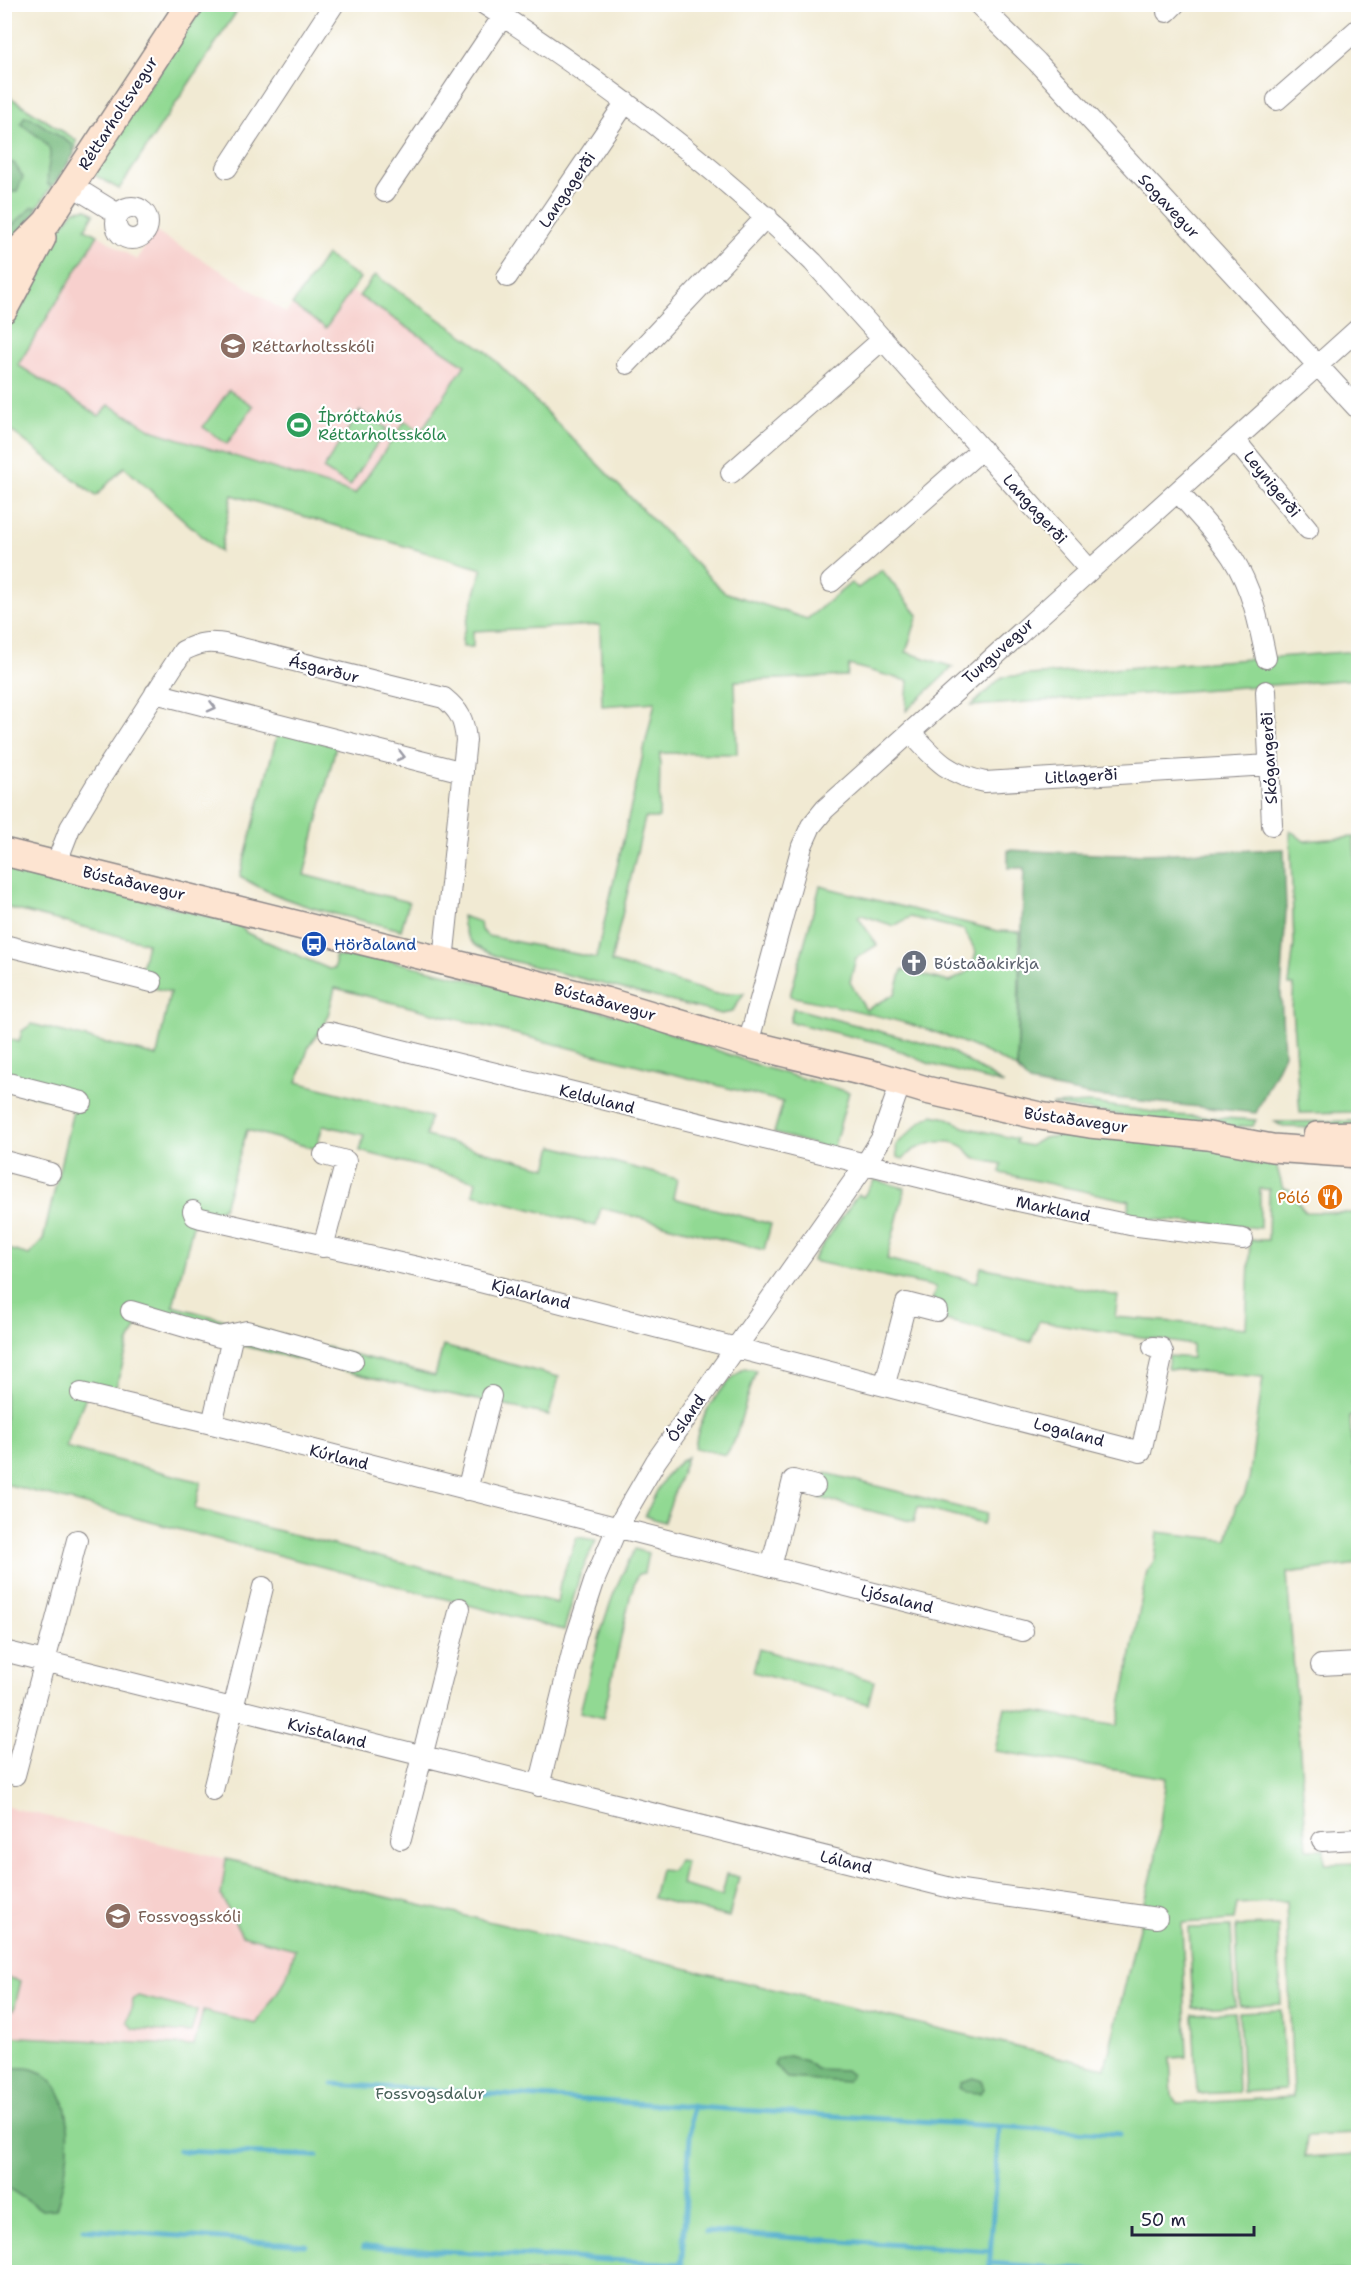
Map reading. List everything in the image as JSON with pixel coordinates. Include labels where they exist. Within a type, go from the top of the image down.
[{"type":"main road","name":"Réttarholtsvegur","points":[[4,270],[47,222],[190,4]]},
{"type":"main road","name":"Réttarholtsvegur","points":[[4,309],[40,246],[47,222]]},
{"type":"main road","name":"Bústaðavegur","points":[[4,852],[246,910],[442,962],[605,1001],[748,1044],[1040,1116],[1090,1124],[1208,1136],[1272,1148],[1359,1154]]},
{"type":"main road","name":"Bústaðavegur","points":[[1208,1136],[1359,1135]]},
{"type":"street","points":[[227,168],[334,4]]},
{"type":"street","name":"Langagerði","points":[[484,4],[627,102],[732,184],[767,216],[813,262],[1089,569]]},
{"type":"street","name":"Sogavegur","points":[[978,4],[1037,62],[1359,409]]},
{"type":"street","points":[[385,192],[503,16]]},
{"type":"street","points":[[1277,100],[1359,29]]},
{"type":"street","name":"Langagerði","points":[[507,277],[627,102]]},
{"type":"street","points":[[71,185],[118,214]]},
{"type":"street","points":[[627,364],[767,216]]},
{"type":"street","name":"Tunguvegur","points":[[748,1044],[802,846],[811,826],[825,809],[1089,569],[1359,329]]},
{"type":"street","points":[[731,473],[883,339]]},
{"type":"street","name":"Leynigerði","points":[[1235,440],[1308,529]]},
{"type":"street","points":[[831,582],[982,449]]},
{"type":"street","points":[[1178,492],[1231,556],[1246,583],[1258,615],[1266,658]]},
{"type":"street","name":"Ásgarður","points":[[56,864],[70,828],[155,693],[183,651],[198,643],[212,642],[444,698],[456,708],[464,721],[466,740],[442,962]]},
{"type":"street","name":"Skógargerði","points":[[1266,691],[1272,825]]},
{"type":"street","points":[[155,693],[463,772]]},
{"type":"street","name":"Litlagerði","points":[[910,733],[941,766],[960,777],[985,782],[1269,765]]},
{"type":"street","points":[[4,945],[152,982]]},
{"type":"street","name":"Kelduland","points":[[329,1032],[865,1165]]},
{"type":"street","points":[[4,1082],[82,1102]]},
{"type":"street","name":"Ósland","points":[[539,1786],[576,1638],[595,1579],[617,1528],[656,1461],[865,1165],[881,1139],[901,1082]]},
{"type":"street","points":[[323,1247],[346,1161],[324,1155]]},
{"type":"street","points":[[4,1161],[50,1173]]},
{"type":"street","name":"Markland","points":[[865,1165],[1130,1225],[1243,1239]]},
{"type":"street","name":"Kjalarland","points":[[193,1211],[195,1216],[201,1218],[453,1275],[737,1347]]},
{"type":"street","points":[[885,1384],[906,1303],[937,1311]]},
{"type":"street","points":[[131,1311],[219,1337],[247,1331],[353,1361]]},
{"type":"street","points":[[212,1424],[233,1334]]},
{"type":"street","name":"Logaland","points":[[737,1347],[1141,1452],[1163,1353],[1161,1348],[1153,1347]]},
{"type":"street","name":"Kúrland","points":[[81,1394],[212,1424],[617,1528]]},
{"type":"street","points":[[467,1490],[491,1396]]},
{"type":"street","points":[[771,1567],[793,1480],[815,1486]]},
{"type":"street","name":"Ljósaland","points":[[617,1528],[1023,1631]]},
{"type":"street","points":[[15,1775],[77,1540]]},
{"type":"street","points":[[213,1790],[263,1587]]},
{"type":"street","points":[[401,1839],[460,1608]]},
{"type":"street","name":"Kvistaland","points":[[4,1652],[539,1786]]},
{"type":"street","points":[[1321,1665],[1359,1663]]},
{"type":"street","name":"Láland","points":[[539,1786],[955,1889],[1157,1918]]},
{"type":"street","points":[[1322,1841],[1359,1839]]},
{"type":"shaded area","name":"Réttarholtsskóli","points":[[154,231],[240,282],[286,313],[292,305],[326,328],[351,291],[465,364],[421,432],[405,421],[355,494],[154,431],[109,405],[100,416],[18,366],[98,235],[137,260]]},
{"type":"shaded area","name":"Fossvogsskóli","points":[[4,1806],[226,1859],[221,1896],[295,1949],[286,1979],[256,2024],[203,2011],[194,2046],[5,2036]]},
{"type":"green space","points":[[204,5],[241,5],[119,189],[91,173]]},
{"type":"green space","points":[[5,94],[76,140],[76,148],[27,224],[5,247]]},
{"type":"green space","points":[[24,117],[30,117],[73,145],[74,154],[54,185],[48,185],[47,181],[49,150],[40,138],[21,124]]},
{"type":"green space","points":[[4,162],[14,163],[23,177],[17,191],[5,194]]},
{"type":"green space","points":[[32,207],[36,207],[35,214],[5,248],[5,232]]},
{"type":"green space","points":[[87,209],[94,214],[85,229],[98,235],[18,365],[99,416],[109,405],[154,431],[355,494],[405,421],[421,431],[465,365],[359,296],[375,275],[486,351],[724,592],[807,619],[851,583],[858,588],[882,570],[918,615],[906,652],[953,667],[906,711],[908,681],[849,665],[847,676],[735,681],[737,754],[660,753],[659,818],[645,818],[611,962],[716,994],[744,993],[732,1012],[721,1014],[505,959],[475,945],[469,939],[463,925],[462,916],[480,922],[481,930],[488,936],[596,958],[655,702],[602,706],[600,625],[473,631],[473,647],[463,647],[462,639],[482,569],[232,495],[220,552],[124,467],[96,496],[5,426],[5,322],[13,310],[19,312],[42,273],[33,266],[74,210]]},
{"type":"green space","points":[[326,255],[360,278],[326,328],[292,305]]},
{"type":"green space","points":[[229,390],[253,406],[227,444],[203,427]]},
{"type":"green space","points":[[360,411],[387,428],[350,486],[323,469]]},
{"type":"green space","points":[[1358,651],[1358,679],[971,706],[1002,677]]},
{"type":"green space","points":[[278,731],[336,746],[304,875],[409,902],[401,930],[297,903],[258,887],[240,876]]},
{"type":"green space","points":[[1290,830],[1304,841],[1354,837],[1356,881],[1358,882],[1358,1112],[1300,1113],[1292,1008],[1294,985],[1289,985],[1294,944]]},
{"type":"green space","points":[[1284,849],[1286,911],[1281,994],[1284,1054],[1256,1113],[1094,1096],[1029,1083],[1017,1069],[1024,868],[1008,868],[1008,850],[1119,855]]},
{"type":"green space","points":[[4,864],[238,924],[247,933],[329,969],[335,968],[335,956],[388,960],[626,1017],[763,1067],[849,1092],[833,1150],[774,1133],[783,1102],[335,988],[326,1023],[309,1046],[297,1082],[430,1117],[426,1136],[547,1168],[553,1146],[677,1179],[673,1198],[771,1224],[764,1250],[601,1208],[596,1226],[473,1194],[476,1181],[360,1151],[364,1135],[323,1125],[316,1149],[247,1130],[224,1207],[193,1225],[173,1306],[435,1376],[443,1346],[559,1377],[549,1415],[373,1378],[140,1320],[129,1342],[114,1394],[90,1387],[65,1447],[201,1482],[195,1509],[557,1603],[560,1583],[577,1537],[596,1540],[580,1575],[564,1630],[5,1484],[5,1248],[29,1255],[43,1240],[74,1106],[5,1088],[5,1038],[19,1042],[22,1031],[32,1024],[157,1056],[170,992],[138,984],[147,943],[5,907]]},
{"type":"green space","points":[[820,886],[998,931],[1020,932],[1017,1069],[991,1055],[936,1032],[790,996]],"holes":[[[862,915],[894,926],[910,917],[964,930],[976,952],[972,969],[950,982],[902,970],[895,994],[866,1010],[850,982],[856,958],[877,945],[858,917]]]},
{"type":"green space","points":[[793,1008],[949,1050],[1004,1084],[930,1064],[883,1044],[790,1022]]},
{"type":"green space","points":[[1091,1103],[1174,1115],[1256,1120],[1253,1126],[1210,1128],[1051,1105]]},
{"type":"green space","name":"Fossvogsdalur","points":[[932,1115],[948,1118],[964,1127],[1017,1139],[1016,1143],[1030,1146],[1043,1138],[1072,1134],[1181,1143],[1269,1160],[1277,1167],[1283,1189],[1289,1189],[1305,1212],[1355,1213],[1358,1240],[1358,1416],[1350,1417],[1353,1465],[1358,1465],[1358,1564],[1287,1573],[1307,1849],[1324,1849],[1325,1864],[1358,1863],[1358,2134],[1307,2136],[1305,2157],[1358,2154],[1358,2272],[5,2272],[4,2036],[194,2046],[203,2011],[256,2024],[286,1979],[295,1949],[242,1935],[221,1896],[226,1859],[1105,2068],[1155,1861],[1166,1778],[995,1751],[1005,1707],[1117,1726],[1147,1571],[1155,1560],[1158,1532],[1227,1540],[1237,1504],[1244,1496],[1249,1480],[1263,1377],[1168,1369],[1169,1356],[1192,1358],[1192,1345],[1039,1321],[1031,1342],[937,1318],[932,1301],[936,1287],[812,1261],[858,1194],[863,1197],[875,1180],[905,1188],[887,1259],[977,1282],[981,1267],[1118,1296],[1115,1317],[1246,1328],[1250,1240],[1268,1240],[1269,1189],[1260,1189],[1260,1228],[1126,1217],[1130,1201],[1000,1173],[1002,1164],[974,1157],[964,1147],[957,1144],[932,1143],[915,1149],[903,1159],[897,1157],[896,1145],[923,1120]],"holes":[[[1286,1901],[1293,2097],[1179,2104],[1172,2095],[1170,2058],[1187,2057],[1182,1923],[1234,1920],[1237,1904]]]},
{"type":"green space","points":[[1358,1121],[1358,1129],[1283,1127],[1275,1122]]},
{"type":"green space","points":[[744,1368],[756,1370],[734,1442],[726,1455],[695,1448],[700,1425],[711,1404],[726,1384]]},
{"type":"green space","points":[[687,1457],[664,1522],[645,1516],[667,1475]]},
{"type":"green space","points":[[826,1473],[986,1514],[983,1524],[918,1507],[914,1522],[820,1498]]},
{"type":"green space","points":[[635,1549],[648,1553],[644,1573],[638,1574],[631,1593],[603,1718],[580,1712],[608,1608]]},
{"type":"green space","points":[[759,1649],[874,1681],[868,1704],[753,1672]]},
{"type":"green space","points":[[678,1860],[686,1861],[681,1885],[722,1896],[727,1874],[739,1877],[729,1917],[653,1898],[660,1870],[672,1871]]},
{"type":"green space","points":[[1278,1925],[1281,2004],[1239,2006],[1236,1926]]},
{"type":"green space","points":[[1231,1927],[1235,2006],[1193,2008],[1189,1928]]},
{"type":"green space","points":[[5,1977],[21,1981],[14,2010],[6,2008],[5,2016]]},
{"type":"green space","points":[[138,1996],[197,2011],[191,2033],[134,2029],[128,2022],[133,2000]]},
{"type":"green space","points":[[1281,2010],[1285,2090],[1243,2092],[1239,2012]]},
{"type":"green space","points":[[1235,2012],[1238,2092],[1197,2094],[1193,2014]]},
{"type":"green space","points":[[789,2056],[806,2061],[816,2069],[845,2070],[851,2075],[847,2082],[787,2078],[774,2065],[777,2058]]},
{"type":"green space","points":[[5,2068],[32,2069],[49,2078],[60,2092],[66,2110],[68,2152],[56,2209],[42,2210],[5,2186]]},
{"type":"green space","points":[[974,2078],[982,2081],[984,2089],[980,2093],[966,2092],[959,2088],[961,2082]]},
{"type":"waterway","points":[[333,2084],[1120,2134]]},
{"type":"waterway","points":[[681,2272],[692,2106]]},
{"type":"waterway","points":[[989,2272],[999,2126]]},
{"type":"waterway","points":[[178,2151],[317,2156]]},
{"type":"waterway","points":[[83,2229],[306,2245]]},
{"type":"waterway","points":[[706,2232],[990,2251]]},
{"type":"waterway","points":[[363,2247],[682,2264]]},
{"type":"waterway","points":[[989,2263],[1111,2272]]},
{"type":"place","name":"Réttarholtsskóli","points":[[233,346]]},
{"type":"place","name":"Íþróttahús Réttarholtsskóla","points":[[299,425]]},
{"type":"place","name":"Hörðaland","points":[[314,944]]},
{"type":"place","name":"Bústaðakirkja","points":[[914,963]]},
{"type":"place","name":"Póló","points":[[1330,1197]]},
{"type":"place","name":"Fossvogsskóli","points":[[118,1916]]}]
